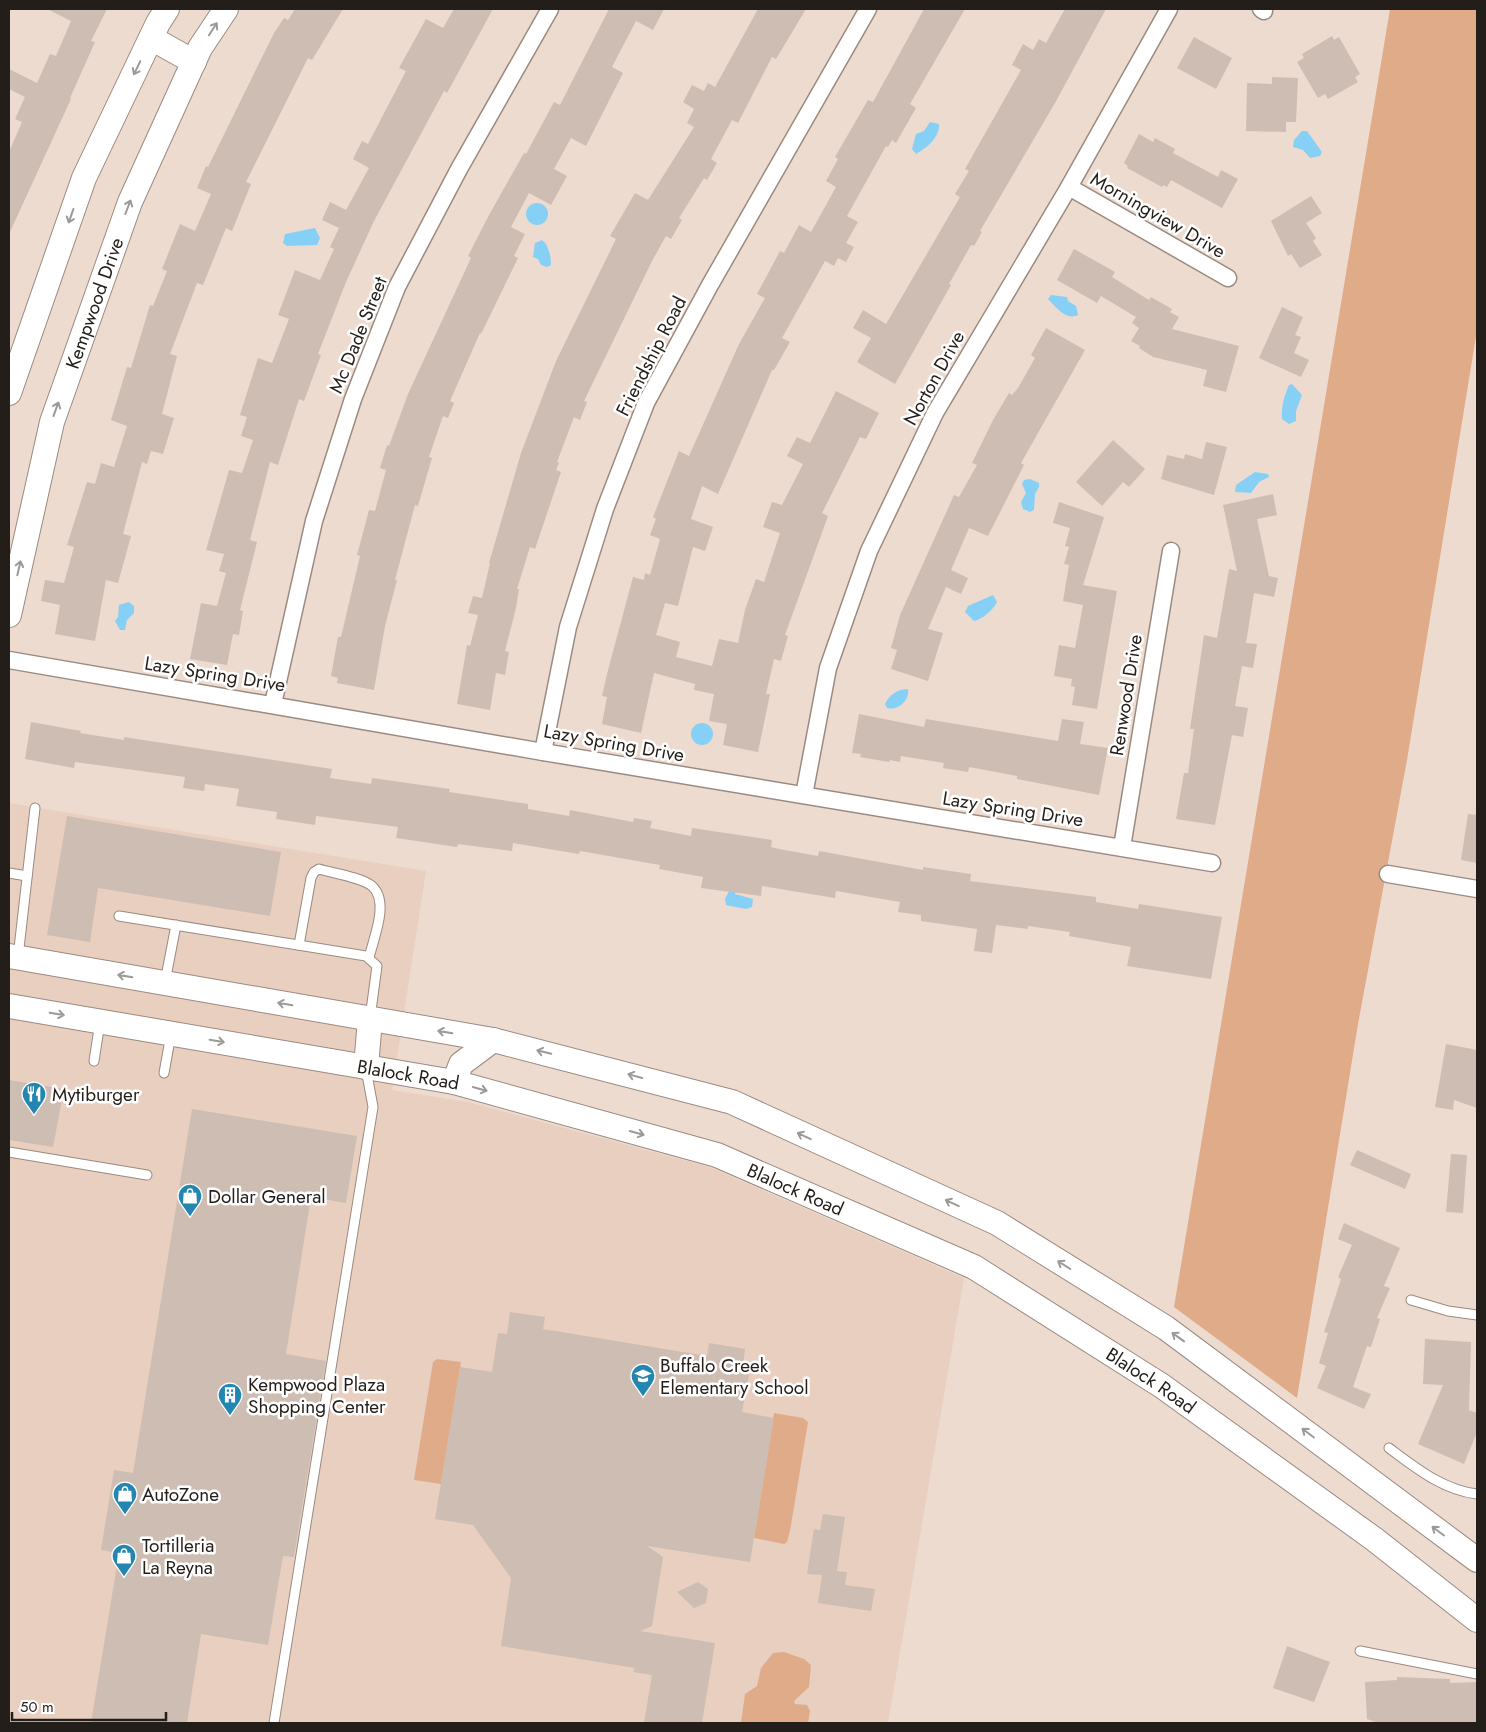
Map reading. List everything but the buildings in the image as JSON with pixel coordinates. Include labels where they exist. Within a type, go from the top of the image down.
[{"type":"main road","points":[[9,393],[84,178],[151,38],[167,9]]},
{"type":"main road","name":"Kempwood Drive","points":[[9,615],[52,422],[130,202],[194,62],[226,9]]},
{"type":"main road","points":[[151,38],[194,62]]},
{"type":"main road","points":[[13,956],[494,1040],[732,1102],[996,1223],[1166,1328],[1477,1560]]},
{"type":"main road","name":"Blalock Road","points":[[9,1006],[454,1082],[717,1155],[974,1267],[1162,1386],[1374,1538],[1477,1620]]},
{"type":"main road","points":[[366,1067],[370,1018]]},
{"type":"main road","points":[[454,1082],[461,1064],[494,1040]]},
{"type":"street","name":"Mc Dade Street","points":[[273,704],[314,521],[353,399],[397,287],[459,170],[550,9]]},
{"type":"street","name":"Friendship Road","points":[[543,752],[568,627],[605,509],[646,403],[710,285],[868,9]]},
{"type":"street","name":"Norton Drive","points":[[804,795],[828,668],[869,550],[934,413],[1069,187],[1170,9]]},
{"type":"street","name":"Morningview Drive","points":[[1069,187],[1228,278]]},
{"type":"street","name":"Renwood Drive","points":[[1122,847],[1171,551]]},
{"type":"street","name":"Lazy Spring Drive","points":[[9,660],[543,752],[1212,863]]},
{"type":"street","points":[[1388,874],[1477,889]]},
{"type":"lane","points":[[13,956],[27,876],[35,808]]},
{"type":"lane","points":[[300,945],[311,878],[314,872],[319,869],[366,882],[375,891],[380,906],[380,914],[369,958]]},
{"type":"lane","points":[[9,874],[27,876]]},
{"type":"lane","points":[[119,916],[369,958],[377,966],[370,1018]]},
{"type":"lane","points":[[165,983],[176,925]]},
{"type":"lane","points":[[94,1061],[100,1022]]},
{"type":"lane","points":[[164,1073],[171,1034]]},
{"type":"lane","points":[[274,1723],[373,1107],[366,1067]]},
{"type":"lane","points":[[9,1152],[147,1175]]},
{"type":"lane","points":[[1411,1300],[1448,1311],[1477,1315]]},
{"type":"lane","points":[[1389,1448],[1430,1479],[1477,1494]]},
{"type":"lane","points":[[1360,1651],[1477,1674]]},
{"type":"shaded area","points":[[1390,9],[1477,9],[1477,330],[1407,760],[1358,1024],[1297,1398],[1174,1307]]},
{"type":"shaded area","points":[[9,803],[426,871],[392,1090],[468,1102],[709,1167],[964,1278],[888,1723],[9,1723]]},
{"type":"shaded area","points":[[437,1359],[461,1362],[441,1484],[414,1480],[433,1362]]},
{"type":"shaded area","points":[[774,1413],[803,1418],[808,1422],[790,1531],[787,1542],[784,1544],[754,1538]]},
{"type":"shaded area","points":[[784,1652],[804,1659],[811,1665],[809,1687],[794,1701],[795,1704],[807,1705],[810,1711],[808,1723],[741,1723],[745,1694],[757,1686],[761,1668],[773,1653]]},
{"type":"water","points":[[930,122],[939,124],[939,129],[935,138],[916,154],[912,149],[916,134],[924,131]]},
{"type":"water","points":[[1302,131],[1307,131],[1322,152],[1320,156],[1310,158],[1303,150],[1293,147],[1294,140]]},
{"type":"water","points":[[537,203],[545,206],[548,214],[545,222],[537,225],[529,222],[526,214],[529,206]]},
{"type":"water","points":[[315,228],[320,238],[317,245],[287,246],[283,243],[285,234]]},
{"type":"water","points":[[542,240],[548,248],[550,255],[551,265],[547,267],[541,265],[538,259],[533,257],[535,243]]},
{"type":"water","points":[[1051,295],[1067,297],[1068,301],[1076,306],[1078,315],[1065,315],[1048,299]]},
{"type":"water","points":[[1292,384],[1302,395],[1296,411],[1296,421],[1289,424],[1282,419],[1282,410],[1287,389]]},
{"type":"water","points":[[1255,472],[1268,474],[1269,477],[1259,482],[1251,493],[1235,492],[1236,485]]},
{"type":"water","points":[[1030,479],[1039,483],[1039,487],[1035,494],[1034,510],[1030,512],[1023,509],[1021,502],[1026,493],[1022,484],[1024,480]]},
{"type":"water","points":[[993,595],[997,602],[981,618],[974,621],[965,612],[968,606]]},
{"type":"water","points":[[129,602],[134,606],[134,613],[127,620],[125,630],[120,630],[115,621],[118,617],[119,605]]},
{"type":"water","points":[[908,689],[907,697],[902,704],[895,708],[887,708],[885,704],[891,695],[897,691]]},
{"type":"water","points":[[702,723],[710,726],[713,734],[710,742],[702,745],[694,742],[691,734],[694,726]]},
{"type":"water","points":[[736,888],[735,894],[753,899],[752,907],[746,909],[726,905],[725,899],[729,891]]},
{"type":"place","name":"Mytiburger","points":[[34,1115]]},
{"type":"place","name":"Dollar General","points":[[190,1217]]},
{"type":"place","name":"Buffalo Creek Elementary School","points":[[643,1397]]},
{"type":"place","name":"Kempwood Plaza Shopping Center","points":[[230,1416]]},
{"type":"place","name":"AutoZone","points":[[125,1515]]},
{"type":"place","name":"Tortilleria La Reyna","points":[[124,1577]]}]
